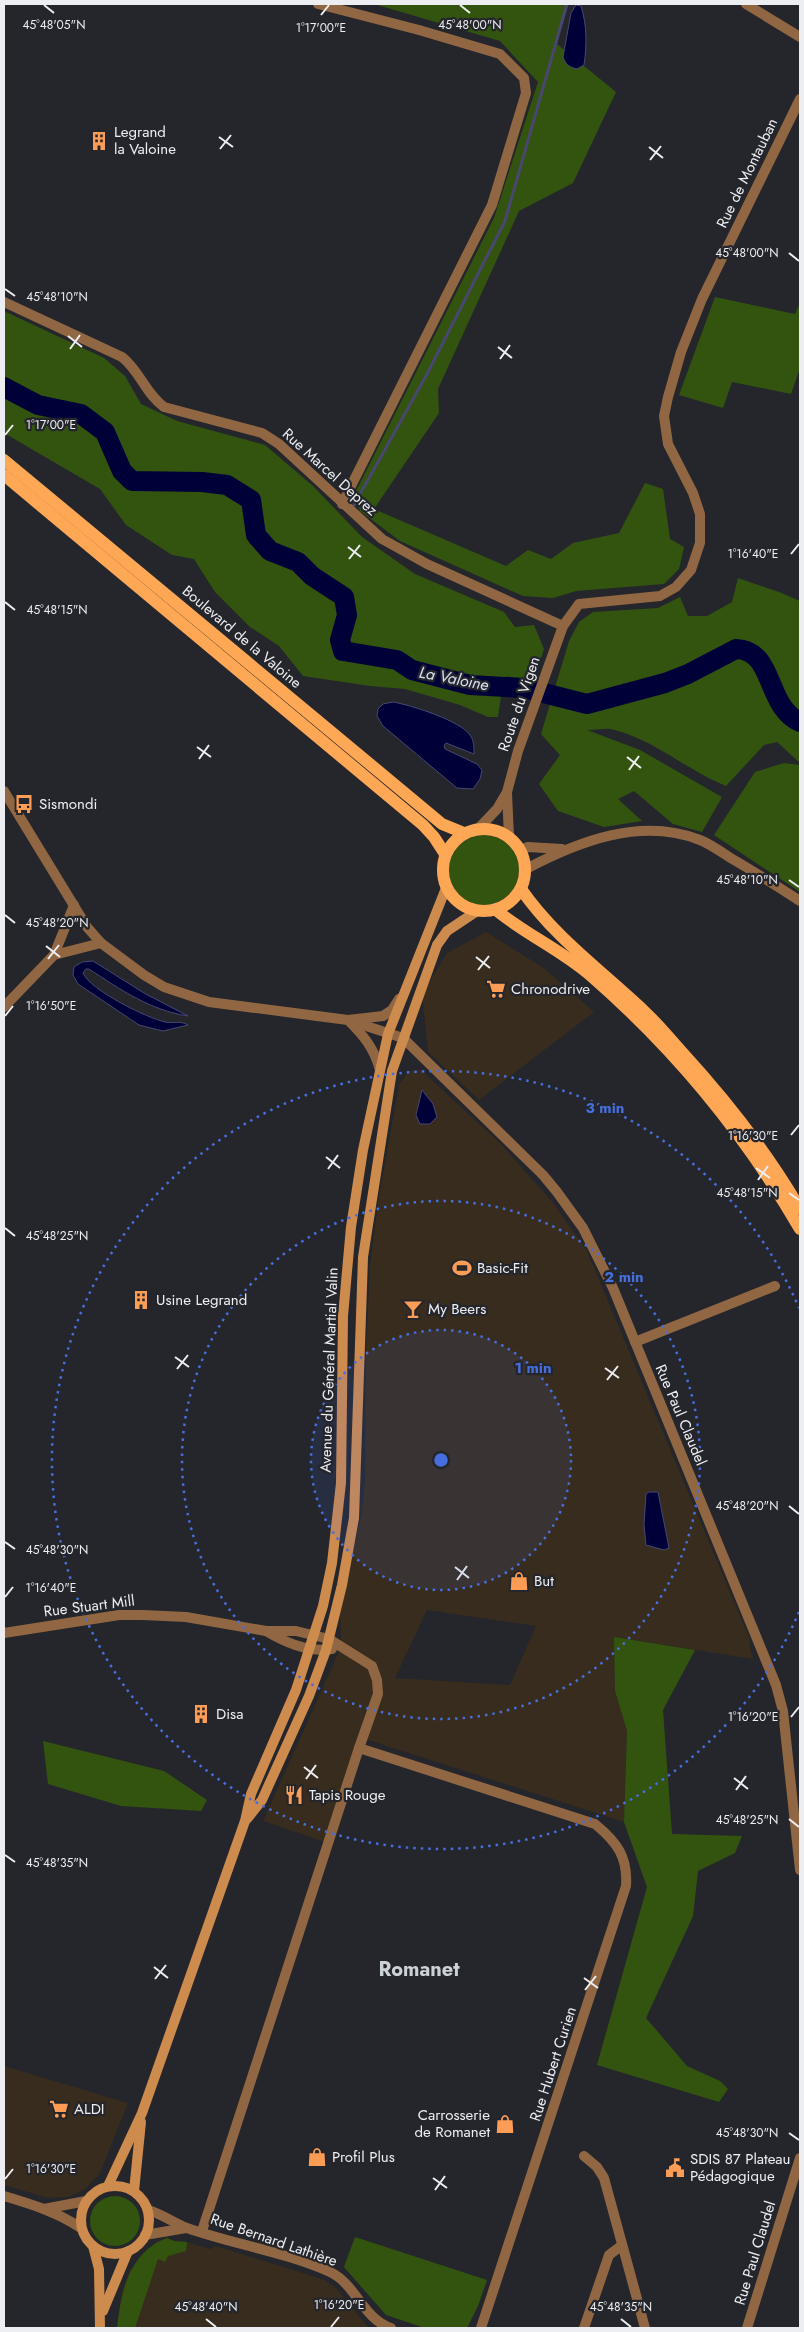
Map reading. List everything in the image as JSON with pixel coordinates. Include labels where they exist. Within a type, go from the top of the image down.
[{"type":"main road","name":"Boulevard de la Valoine","points":[[4,460],[442,824],[464,833]]},
{"type":"main road","name":"Boulevard de la Valoine","points":[[4,474],[422,825],[434,837],[445,854]]},
{"type":"main road","points":[[478,829],[497,830],[509,836],[520,850],[526,869],[521,889],[511,902],[496,910],[477,911],[461,904],[446,888],[442,869],[445,854],[453,842],[464,833],[478,829]]},
{"type":"main road","name":"Avenue du Général Martial Valin","points":[[108,2186],[142,2113],[244,1821],[251,1794],[296,1690],[315,1635],[332,1563],[340,1483],[343,1316],[351,1227],[389,1031],[446,888]]},
{"type":"main road","points":[[521,889],[550,928],[646,1013],[704,1076],[745,1126],[788,1187],[800,1208]]},
{"type":"main road","points":[[496,910],[588,974],[640,1022],[683,1068],[758,1161],[800,1229]]},
{"type":"main road","name":"Avenue du Général Martial Valin","points":[[244,1821],[262,1800],[309,1696],[326,1650],[342,1585],[354,1518],[363,1257],[392,1071],[437,945],[447,931],[477,911]]},
{"type":"main road","name":"Avenue du Général Martial Valin","points":[[134,2191],[142,2113]]},
{"type":"main road","points":[[93,2246],[110,2254],[128,2251],[136,2247],[145,2235],[149,2224],[148,2210],[134,2191],[125,2187],[108,2186],[92,2194],[82,2210],[81,2228],[93,2246],[99,2269],[100,2328]]},
{"type":"main road","points":[[101,2316],[128,2251]]},
{"type":"street","points":[[318,4],[420,30],[500,54],[524,78],[526,93],[492,205],[342,504]]},
{"type":"street","points":[[746,4],[800,37]]},
{"type":"street","name":"Rue de Montauban","points":[[563,626],[579,604],[660,596],[676,587],[691,570],[700,543],[700,514],[693,492],[668,444],[664,416],[668,397],[682,352],[702,299],[800,99]]},
{"type":"street","name":"Rue Marcel Deprez","points":[[4,302],[122,357],[136,372],[153,399],[164,407],[262,433],[279,444],[382,539],[427,564],[563,626]]},
{"type":"street","name":"Route du Vigen","points":[[478,829],[497,809],[507,792],[542,683],[563,626]]},
{"type":"street","points":[[4,791],[87,927],[101,943],[126,963],[158,983],[208,1002],[348,1020],[389,1031]]},
{"type":"street","name":"Route du Vigen","points":[[507,792],[509,836]]},
{"type":"street","points":[[526,869],[566,849],[622,832],[650,829],[674,832],[701,840],[800,901]]},
{"type":"street","points":[[520,850],[528,847],[566,849]]},
{"type":"street","points":[[4,1007],[54,955],[74,905]]},
{"type":"street","points":[[54,955],[101,943]]},
{"type":"street","points":[[348,1020],[383,1016],[392,1010],[406,987]]},
{"type":"street","points":[[369,1019],[389,1031]]},
{"type":"street","points":[[348,1020],[367,1038],[376,1055],[380,1070]]},
{"type":"street","name":"Rue Paul Claudel","points":[[389,1031],[403,1038],[543,1175],[572,1211],[592,1243],[635,1342],[776,1684],[783,1711],[800,1870]]},
{"type":"street","points":[[635,1342],[776,1286]]},
{"type":"street","name":"Rue Stuart Mill","points":[[4,1633],[120,1615],[186,1617],[266,1632],[296,1631],[329,1639],[341,1647]]},
{"type":"street","name":"Rue Stuart Mill","points":[[266,1632],[291,1645],[326,1650],[341,1647]]},
{"type":"street","points":[[202,2231],[378,1694],[377,1680],[372,1666],[356,1654],[341,1647]]},
{"type":"street","name":"Rue Hubert Curien","points":[[359,1748],[595,1824],[610,1836],[621,1853],[627,1870],[626,1886],[481,2328]]},
{"type":"street","points":[[584,2156],[597,2167],[604,2178],[621,2246],[645,2328]]},
{"type":"street","name":"Rue Paul Claudel","points":[[747,2328],[800,2158]]},
{"type":"street","points":[[4,2196],[44,2208],[65,2217],[81,2228]]},
{"type":"street","points":[[44,2208],[86,2201]]},
{"type":"street","name":"Rue Bernard Lathière","points":[[148,2210],[186,2228],[202,2231],[331,2272],[348,2284],[369,2313],[384,2326],[391,2328]]},
{"type":"street","name":"Rue Bernard Lathière","points":[[145,2235],[186,2228]]},
{"type":"street","points":[[584,2328],[609,2255],[621,2246]]},
{"type":"shaded area","points":[[576,5],[581,6],[586,35],[584,65],[577,69],[568,65],[563,57],[571,13]]},
{"type":"shaded area","points":[[393,702],[411,706],[446,719],[457,724],[470,735],[474,754],[446,743],[444,746],[445,749],[477,764],[482,770],[480,779],[473,789],[457,788],[383,726],[377,716],[378,709],[383,704]]},
{"type":"shaded area","points":[[486,932],[544,968],[594,1012],[479,1100],[428,1052],[422,994],[447,953]]},
{"type":"shaded area","points":[[93,961],[144,993],[188,1016],[148,1004],[86,969],[83,973],[88,980],[107,995],[157,1019],[188,1025],[163,1031],[139,1025],[78,984],[73,975],[74,967],[82,962]]},
{"type":"shaded area","points":[[421,1070],[501,1144],[554,1204],[587,1251],[751,1642],[749,1643],[753,1659],[614,1637],[615,1691],[627,1731],[624,1822],[362,1738],[328,1843],[263,1821],[341,1647],[340,1611],[362,1511],[365,1480],[366,1348],[370,1266],[378,1202],[399,1085],[408,1072]],"holes":[[[427,1610],[536,1626],[510,1685],[395,1678]]]},
{"type":"shaded area","points":[[422,1090],[433,1104],[437,1117],[430,1124],[420,1124],[416,1115]]},
{"type":"shaded area","points":[[658,1492],[669,1548],[664,1550],[646,1545],[644,1525],[646,1494]]},
{"type":"shaded area","points":[[4,2066],[128,2103],[100,2173],[85,2189],[69,2197],[48,2198],[4,2185]]},
{"type":"shaded area","points":[[167,2238],[210,2249],[216,2246],[325,2280],[336,2288],[369,2328],[117,2328],[122,2291],[130,2270],[156,2242]]},
{"type":"green space","points":[[374,4],[567,4],[557,44],[616,92],[573,183],[519,211],[438,389],[439,413],[374,509],[506,566],[528,550],[551,559],[573,543],[619,533],[645,483],[663,489],[670,539],[684,547],[679,569],[664,584],[576,591],[553,598],[523,596],[400,541],[360,511],[355,493],[494,218],[538,82],[500,41]]},
{"type":"green space","points":[[715,297],[795,314],[800,303],[800,368],[791,394],[732,382],[723,408],[679,395]]},
{"type":"green space","points":[[4,311],[104,358],[125,376],[141,404],[177,421],[265,445],[313,486],[362,537],[415,574],[504,612],[515,627],[534,625],[544,649],[532,685],[507,676],[502,689],[498,717],[488,717],[460,705],[405,689],[303,676],[279,646],[250,627],[215,592],[194,559],[172,555],[126,525],[100,489],[4,433]]},
{"type":"green space","points":[[738,578],[800,601],[800,763],[777,742],[764,745],[726,786],[697,772],[656,747],[627,734],[611,729],[587,730],[640,750],[722,797],[702,832],[673,824],[634,791],[618,799],[642,821],[604,827],[558,811],[539,784],[560,755],[541,734],[569,641],[579,622],[593,612],[658,608],[680,597],[688,616],[707,616],[732,602]]},
{"type":"green space","points":[[784,763],[800,765],[800,892],[714,835],[755,772]]},
{"type":"green space","points":[[484,835],[497,838],[509,845],[516,857],[519,870],[516,883],[509,895],[497,902],[484,905],[471,902],[459,895],[452,883],[449,870],[452,857],[459,845],[471,838]]},
{"type":"green space","points":[[614,1637],[695,1650],[663,1710],[672,1834],[742,1836],[735,1853],[698,1871],[693,1916],[646,2018],[687,2066],[720,2081],[728,2089],[719,2102],[597,2065],[647,1887],[624,1822],[627,1731],[615,1691]]},
{"type":"green space","points":[[43,1741],[164,1771],[207,1800],[201,1811],[121,1806],[48,1784]]},
{"type":"green space","points":[[115,2196],[129,2200],[136,2207],[140,2221],[136,2235],[129,2242],[115,2246],[101,2242],[94,2235],[90,2221],[94,2207],[101,2200]]},
{"type":"green space","points":[[355,2237],[487,2280],[478,2306],[467,2328],[425,2328],[386,2315],[344,2267]]},
{"type":"green space","points":[[167,2238],[174,2241],[187,2242],[186,2251],[168,2256],[165,2262],[158,2259],[135,2328],[117,2328],[121,2301],[129,2275],[144,2253],[154,2244]]},
{"type":"waterway","points":[[354,505],[427,374],[505,221],[567,4]]},
{"type":"waterway","name":"La Valoine","points":[[4,387],[38,405],[81,414],[105,432],[122,471],[132,481],[202,482],[227,485],[251,500],[256,535],[270,551],[298,562],[312,576],[344,597],[347,615],[340,640],[343,651],[397,660],[412,670],[470,685],[524,688],[587,704],[665,683],[688,674],[736,649],[749,652],[758,659],[781,704],[789,714],[800,722]]},
{"type":"place","name":"Legrand la Valoine","points":[[99,141]]},
{"type":"place","name":"Sismondi","points":[[24,804]]},
{"type":"place","name":"Chronodrive","points":[[496,989]]},
{"type":"place","name":"Basic-Fit","points":[[462,1268]]},
{"type":"place","name":"Usine Legrand","points":[[141,1300]]},
{"type":"place","name":"My Beers","points":[[413,1309]]},
{"type":"place","name":"But","points":[[519,1581]]},
{"type":"place","name":"Disa","points":[[201,1714]]},
{"type":"place","name":"Tapis Rouge","points":[[294,1795]]},
{"type":"place","name":"ALDI","points":[[59,2109]]},
{"type":"place","name":"Carrosserie de Romanet","points":[[505,2124]]},
{"type":"place","name":"Profil Plus","points":[[317,2157]]},
{"type":"place","name":"SDIS 87 Plateau Pédagogique","points":[[675,2168]]},
{"type":"district","name":"Romanet","points":[[419,1969]]}]
